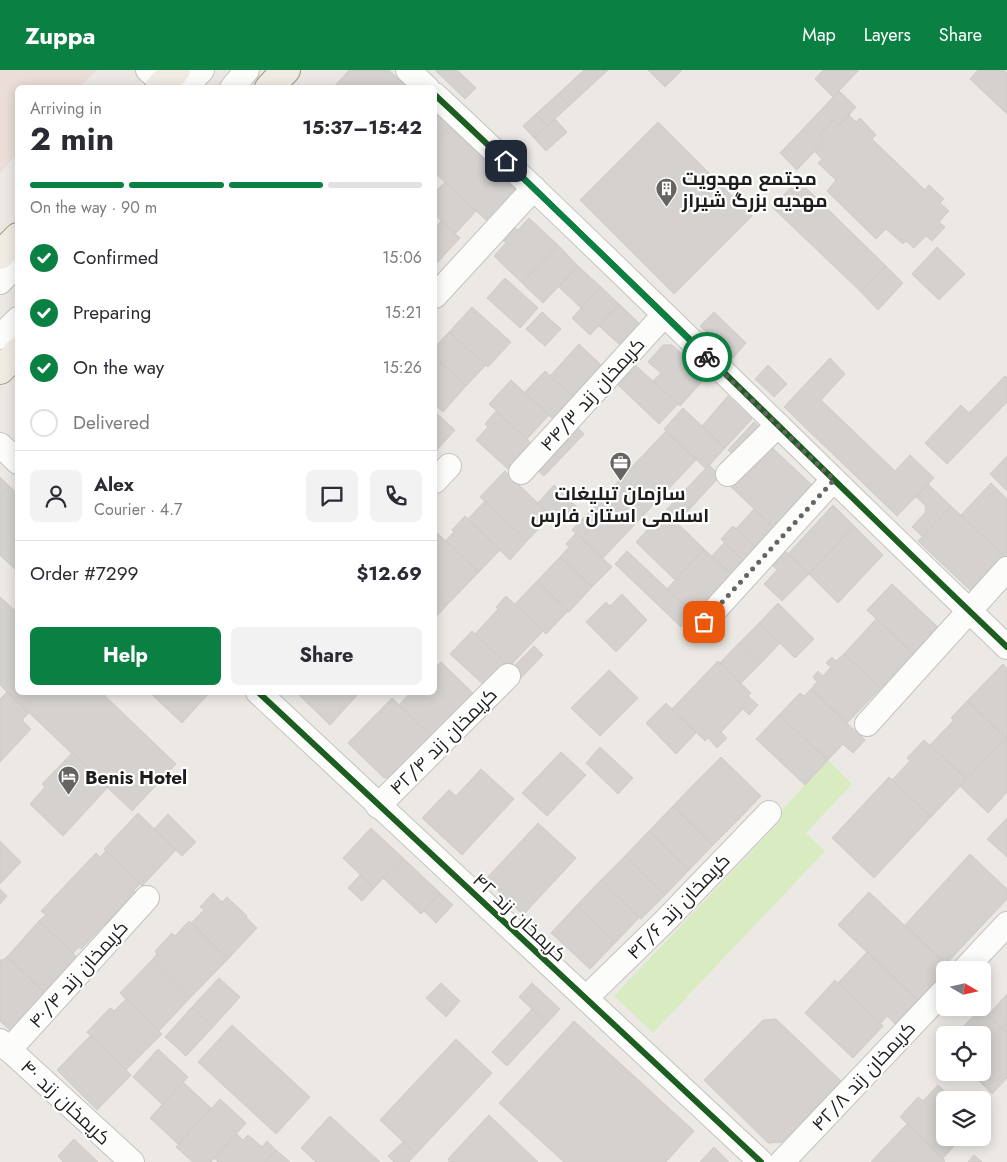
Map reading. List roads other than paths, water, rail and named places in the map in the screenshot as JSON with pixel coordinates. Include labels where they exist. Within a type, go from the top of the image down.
[{"type":"main road","points":[[272,85],[286,70]]},
{"type":"main road","points":[[0,255],[15,240]]},
{"type":"main road","points":[[0,370],[15,355]]},
{"type":"street","points":[[166,80],[202,70]]},
{"type":"street","points":[[234,85],[247,70]]},
{"type":"street","points":[[408,70],[424,85]]},
{"type":"street","points":[[437,97],[534,188],[1007,647]]},
{"type":"street","points":[[437,294],[534,188]]},
{"type":"street","points":[[0,282],[15,266]]},
{"type":"street","name":"کریمخان زند ۴۴/۳","points":[[521,472],[664,315]]},
{"type":"street","points":[[0,338],[15,322]]},
{"type":"street","points":[[728,474],[778,425]]},
{"type":"street","points":[[0,445],[15,459]]},
{"type":"street","points":[[704,622],[834,480]]},
{"type":"street","points":[[867,724],[1007,569]]},
{"type":"street","name":"کریمخان زند ۴۲/۴","points":[[378,806],[508,676]]},
{"type":"street","name":"کریمخان زند ۴۲","points":[[261,695],[761,1162]]},
{"type":"street","name":"کریمخان زند ۴۲/۶","points":[[586,998],[665,921],[769,813]]},
{"type":"street","name":"کریمخان زند ۴۰/۴","points":[[5,1045],[147,898]]},
{"type":"street","points":[[972,961],[1007,924]]},
{"type":"street","name":"کریمخان زند ۴۲/۸","points":[[782,1162],[936,999]]},
{"type":"street","name":"کریمخان زند ۴۰","points":[[5,1045],[132,1162]]},
{"type":"place","name":"مجتمع مهدویت مهدیه بزرگ شیراز","points":[[666,208]]},
{"type":"place","name":"سازمان تبلیغات اسلامی استان فارس","points":[[620,481]]},
{"type":"place","name":"Benis Hotel","points":[[69,796]]}]
